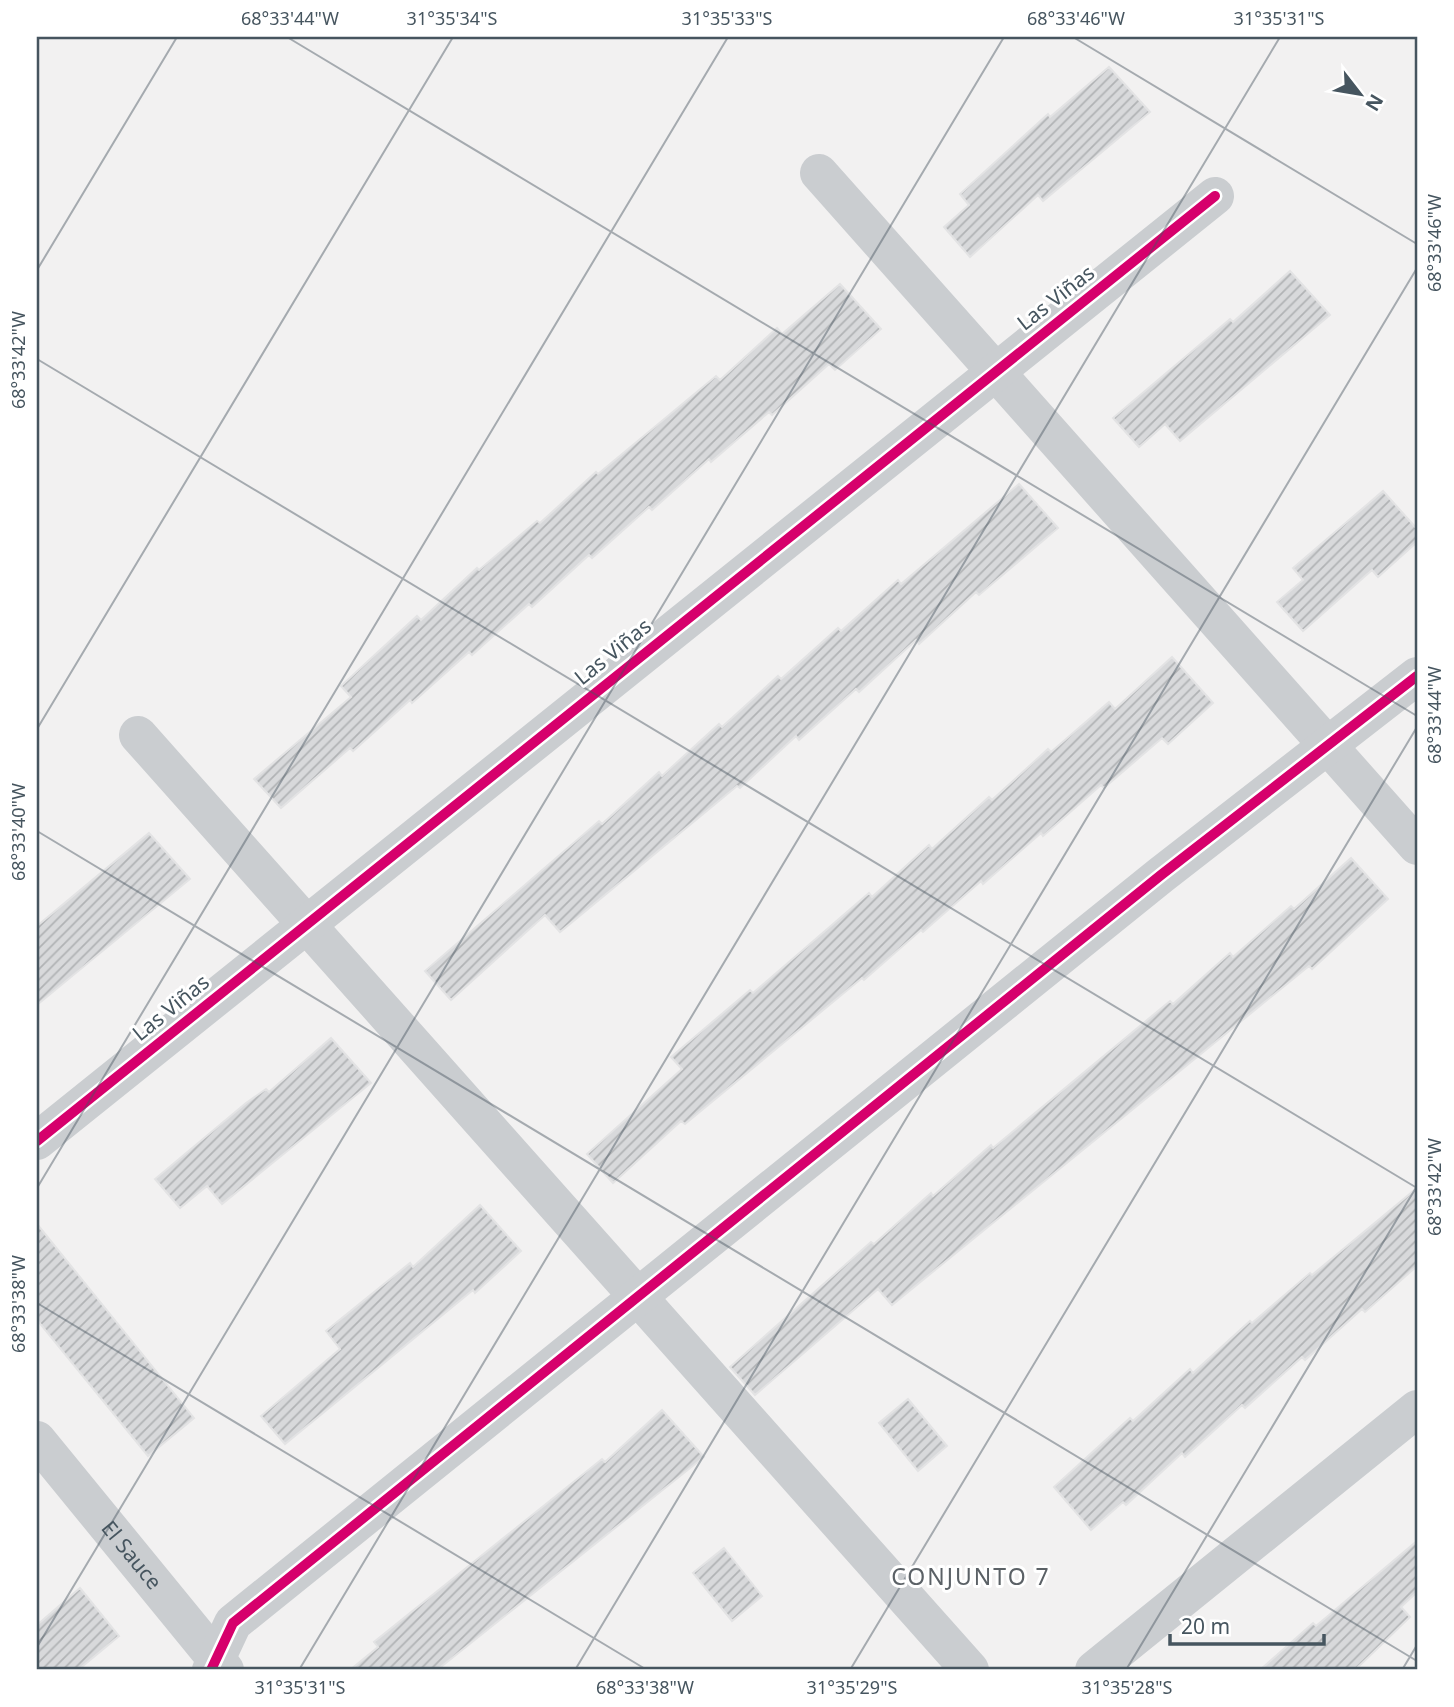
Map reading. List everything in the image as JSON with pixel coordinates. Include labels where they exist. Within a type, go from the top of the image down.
[{"type":"street","points":[[818,173],[1417,846]]},
{"type":"street","name":"Las Viñas","points":[[37,1141],[1215,196]]},
{"type":"street","points":[[217,1667],[233,1623],[1161,875],[1417,676]]},
{"type":"street","points":[[138,735],[970,1670]]},
{"type":"street","points":[[1094,1670],[1417,1409]]},
{"type":"street","name":"El Sauce","points":[[37,1440],[217,1667]]},
{"type":"building","points":[[1109,67],[1150,112],[1043,201],[1038,195],[970,257],[944,227],[969,205],[960,194],[1048,114],[1050,117]]},
{"type":"building","points":[[1290,271],[1330,315],[1180,441],[1165,424],[1139,447],[1113,418],[1230,319],[1233,322]]},
{"type":"building","points":[[840,284],[881,329],[835,370],[829,364],[772,415],[769,412],[711,462],[709,459],[652,510],[649,507],[592,558],[589,555],[532,607],[529,604],[472,655],[469,652],[412,703],[410,700],[353,751],[350,748],[281,808],[254,779],[351,697],[341,686],[417,616],[421,620],[477,568],[479,570],[537,521],[540,523],[596,472],[598,474],[716,376],[720,380],[777,328],[782,334]]},
{"type":"building","points":[[1019,484],[1058,528],[979,595],[976,592],[919,644],[916,640],[859,692],[856,689],[799,740],[796,736],[740,788],[737,786],[560,932],[545,915],[451,1000],[425,971],[599,821],[602,824],[659,772],[662,776],[719,724],[722,727],[778,676],[781,679],[838,628],[841,631],[898,580],[901,584]]},
{"type":"building","points":[[1383,491],[1417,529],[1417,542],[1378,577],[1372,570],[1303,631],[1277,602],[1303,580],[1293,568]]},
{"type":"building","points":[[1172,657],[1213,703],[1168,744],[1162,738],[1104,788],[1101,785],[1043,836],[1041,833],[983,884],[981,881],[923,932],[921,930],[864,980],[862,978],[685,1124],[681,1121],[613,1183],[587,1154],[682,1069],[671,1057],[750,990],[753,993],[869,893],[872,897],[929,845],[932,849],[989,797],[992,800],[1048,749],[1051,752],[1109,702],[1115,709]]},
{"type":"building","points":[[149,833],[190,879],[37,1005],[37,926]]},
{"type":"building","points":[[1351,858],[1388,899],[1312,969],[1309,966],[892,1305],[878,1289],[755,1395],[730,1367],[871,1242],[874,1244],[931,1193],[933,1196],[991,1145],[993,1148],[1170,1001],[1173,1004],[1230,953],[1233,957],[1291,906],[1294,909]]},
{"type":"building","points":[[331,1038],[371,1083],[222,1204],[207,1186],[180,1208],[155,1179],[246,1103],[266,1089],[269,1092]]},
{"type":"building","points":[[1417,1188],[1417,1266],[1365,1312],[1362,1309],[1305,1360],[1302,1357],[1245,1408],[1242,1405],[1185,1457],[1182,1453],[1126,1505],[1123,1502],[1091,1530],[1054,1487],[1130,1418],[1133,1421],[1190,1369],[1193,1373],[1250,1321],[1252,1323]]},
{"type":"building","points":[[480,1205],[521,1251],[475,1293],[473,1290],[285,1444],[261,1416],[340,1349],[326,1331],[410,1263],[413,1267]]},
{"type":"building","points":[[37,1224],[194,1418],[148,1456],[37,1320]]},
{"type":"building","points":[[908,1399],[947,1446],[918,1471],[879,1423]]},
{"type":"building","points":[[662,1410],[704,1457],[437,1670],[350,1670],[378,1647],[374,1642],[602,1459],[605,1462]]},
{"type":"building","points":[[1417,1541],[1417,1592],[1401,1607],[1410,1617],[1355,1670],[1260,1670],[1313,1623],[1316,1626]]},
{"type":"building","points":[[724,1548],[762,1596],[732,1621],[693,1573]]},
{"type":"building","points":[[80,1588],[119,1636],[78,1670],[37,1670],[37,1625]]},
{"type":"cycle path","points":[[37,1141],[1215,196]]},
{"type":"cycle path","points":[[211,1670],[233,1623],[1161,875],[1417,676]]},
{"type":"district","name":"CONJUNTO 7","points":[[971,1577]]}]
